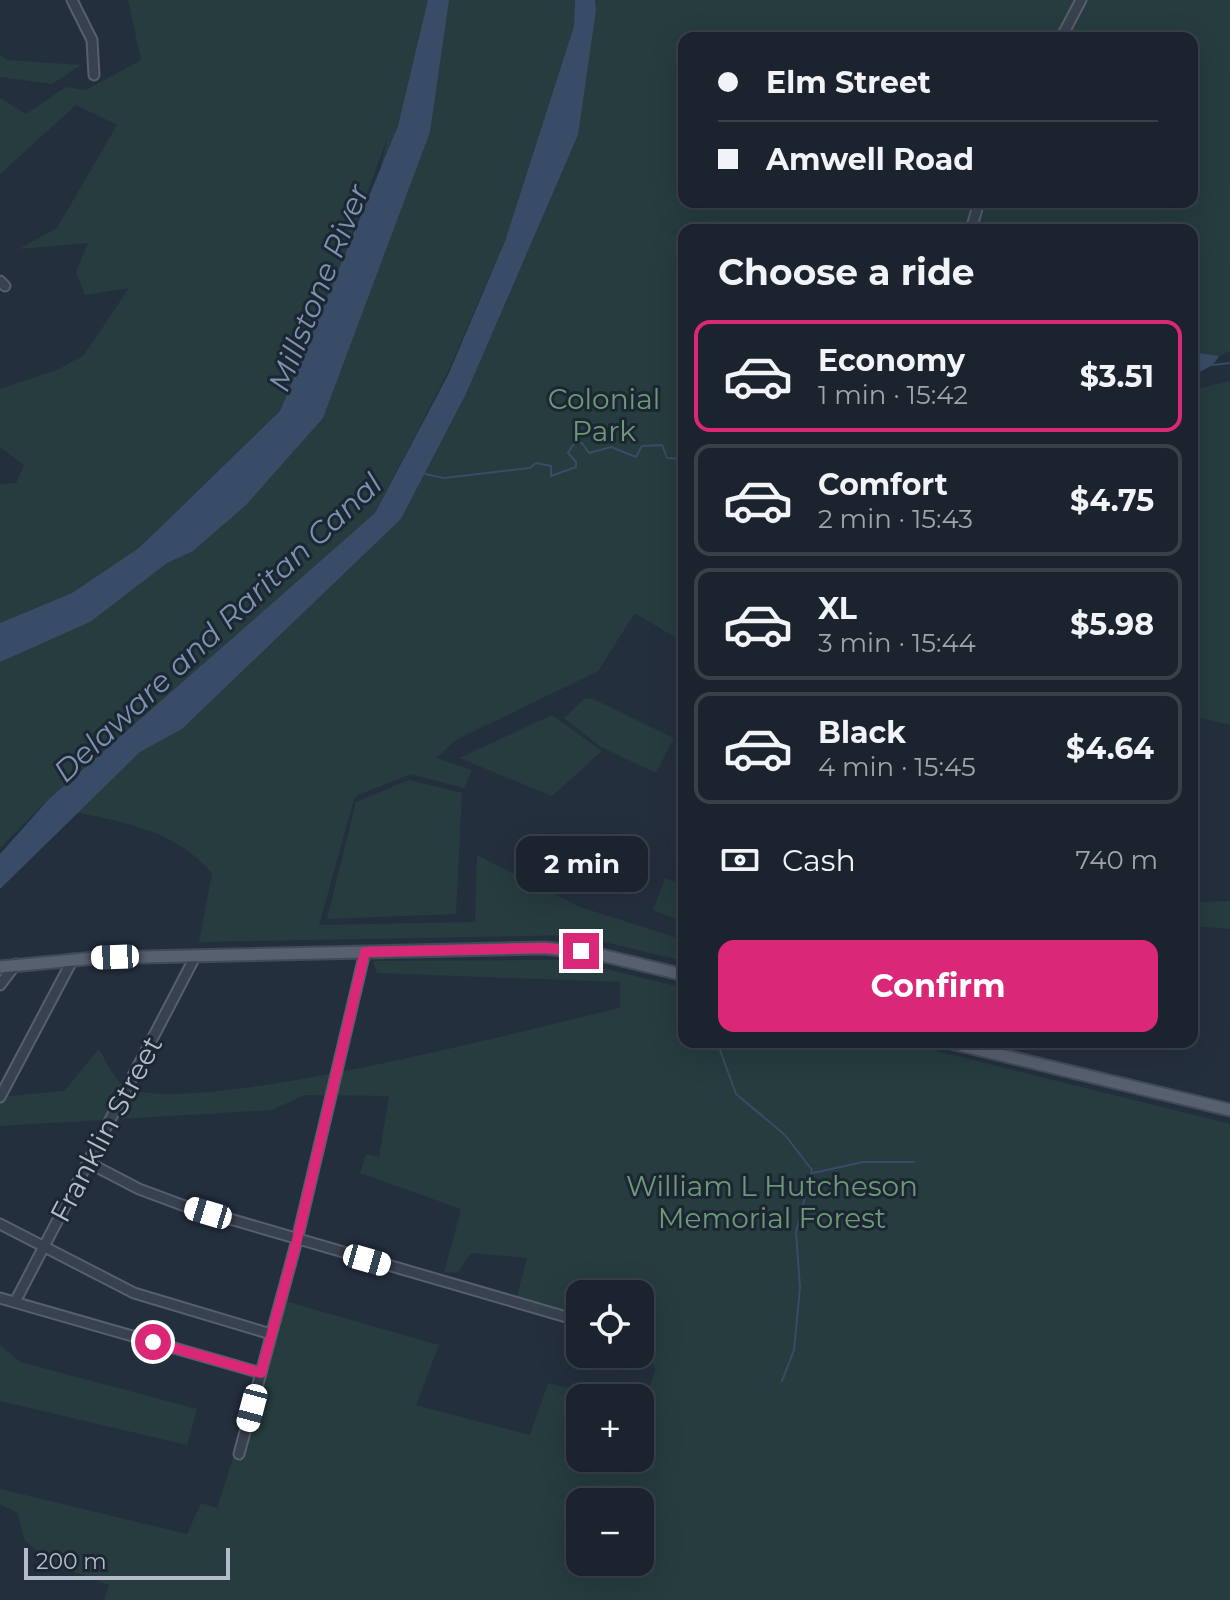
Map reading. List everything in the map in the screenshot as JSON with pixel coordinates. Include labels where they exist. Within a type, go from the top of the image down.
[{"type":"main road","points":[[0,967],[73,959],[196,955],[564,949],[678,974]]},
{"type":"main road","points":[[972,1048],[1230,1110]]},
{"type":"street","points":[[72,0],[92,40],[94,75]]},
{"type":"street","points":[[1064,32],[1081,0]]},
{"type":"street","points":[[239,1454],[297,1240],[365,952]]},
{"type":"street","name":"Franklin Street","points":[[15,1302],[196,955]]},
{"type":"street","points":[[0,1097],[73,959]]},
{"type":"street","points":[[0,985],[16,964]]},
{"type":"street","points":[[89,1163],[161,1198],[566,1317]]},
{"type":"street","points":[[0,1224],[144,1297],[271,1334]]},
{"type":"street","points":[[0,1298],[261,1373]]},
{"type":"green space","points":[[128,0],[575,0],[574,26],[505,241],[447,374],[375,513],[49,799],[0,848],[0,484],[16,483],[24,465],[0,447],[0,389],[57,370],[84,355],[129,288],[85,295],[76,272],[88,243],[19,249],[57,228],[117,125],[76,105],[0,174],[0,98],[26,114],[66,87],[86,90],[141,60]],"holes":[[[387,139],[323,418],[153,534],[280,411],[334,283]]]},
{"type":"green space","name":"Colonial Park","points":[[595,0],[1230,0],[1230,351],[1219,356],[1198,353],[1198,224],[678,224],[678,639],[635,613],[598,671],[456,740],[436,758],[472,770],[464,788],[411,774],[358,795],[354,799],[319,925],[475,922],[477,855],[580,907],[678,938],[678,960],[575,935],[199,942],[212,873],[182,847],[166,838],[132,825],[76,812],[140,752],[182,729],[401,519],[466,394],[578,135]]},
{"type":"green space","points":[[0,55],[7,60],[81,65],[52,84],[0,77]]},
{"type":"green space","points":[[1230,381],[1230,725],[1198,717],[1198,389]]},
{"type":"green space","points":[[591,698],[674,738],[656,773],[601,747],[564,718],[584,699]]},
{"type":"green space","points":[[552,715],[602,751],[552,796],[459,758]]},
{"type":"green space","points":[[409,780],[462,793],[456,914],[327,919],[356,802]]},
{"type":"green space","points":[[665,878],[678,883],[678,920],[653,910]]},
{"type":"green space","points":[[1230,901],[1230,929],[1198,926],[1198,902]]},
{"type":"green space","name":"William L Hutcheson Memorial Forest","points":[[569,960],[678,987],[678,1048],[925,1048],[1230,1124],[1230,1600],[104,1600],[109,1585],[48,1562],[24,1539],[18,1513],[0,1504],[0,1489],[187,1534],[201,1503],[217,1508],[233,1458],[243,1459],[285,1301],[439,1345],[416,1405],[530,1435],[548,1383],[566,1387],[566,1472],[654,1472],[654,1384],[651,1384],[655,1369],[654,1280],[566,1280],[566,1320],[514,1307],[527,1258],[471,1253],[458,1272],[444,1273],[461,1209],[360,1173],[366,1154],[379,1157],[389,1096],[305,1095],[272,1110],[0,1126],[0,1097],[64,1091],[99,1049],[123,1085],[156,1094],[211,1092],[362,1068],[620,1008],[620,982],[377,973],[373,961]]},
{"type":"green space","points":[[0,1345],[20,1362],[197,1409],[187,1445],[0,1401]]},
{"type":"water","points":[[428,0],[449,0],[430,132],[323,418],[246,505],[193,551],[167,563],[90,622],[0,662],[0,623],[72,593],[139,548],[280,411],[398,126]]},
{"type":"water","points":[[575,0],[595,0],[596,10],[578,135],[466,394],[401,519],[182,729],[140,752],[0,889],[0,854],[49,799],[375,513],[448,375],[505,241],[574,26]]},
{"type":"water","points":[[1198,353],[1219,356],[1213,365],[1198,373]]},
{"type":"waterway","points":[[1213,365],[1230,363]]},
{"type":"waterway","points":[[425,474],[444,478],[530,468],[536,463],[551,466],[551,476],[576,467],[576,462],[568,453],[575,442],[582,443],[589,453],[611,447],[636,457],[642,446],[662,445],[667,458],[678,459]]},
{"type":"waterway","points":[[719,1048],[736,1094],[785,1135],[812,1170],[796,1232],[800,1288],[794,1350],[782,1381]]},
{"type":"waterway","points":[[813,1173],[863,1162],[914,1162]]},
{"type":"route","points":[[153,1342],[261,1373],[297,1240],[365,952],[545,948],[581,951]]},
{"type":"water label","name":"Millstone River","points":[[319,288]]},
{"type":"water label","name":"Delaware and Raritan Canal","points":[[218,628]]}]
